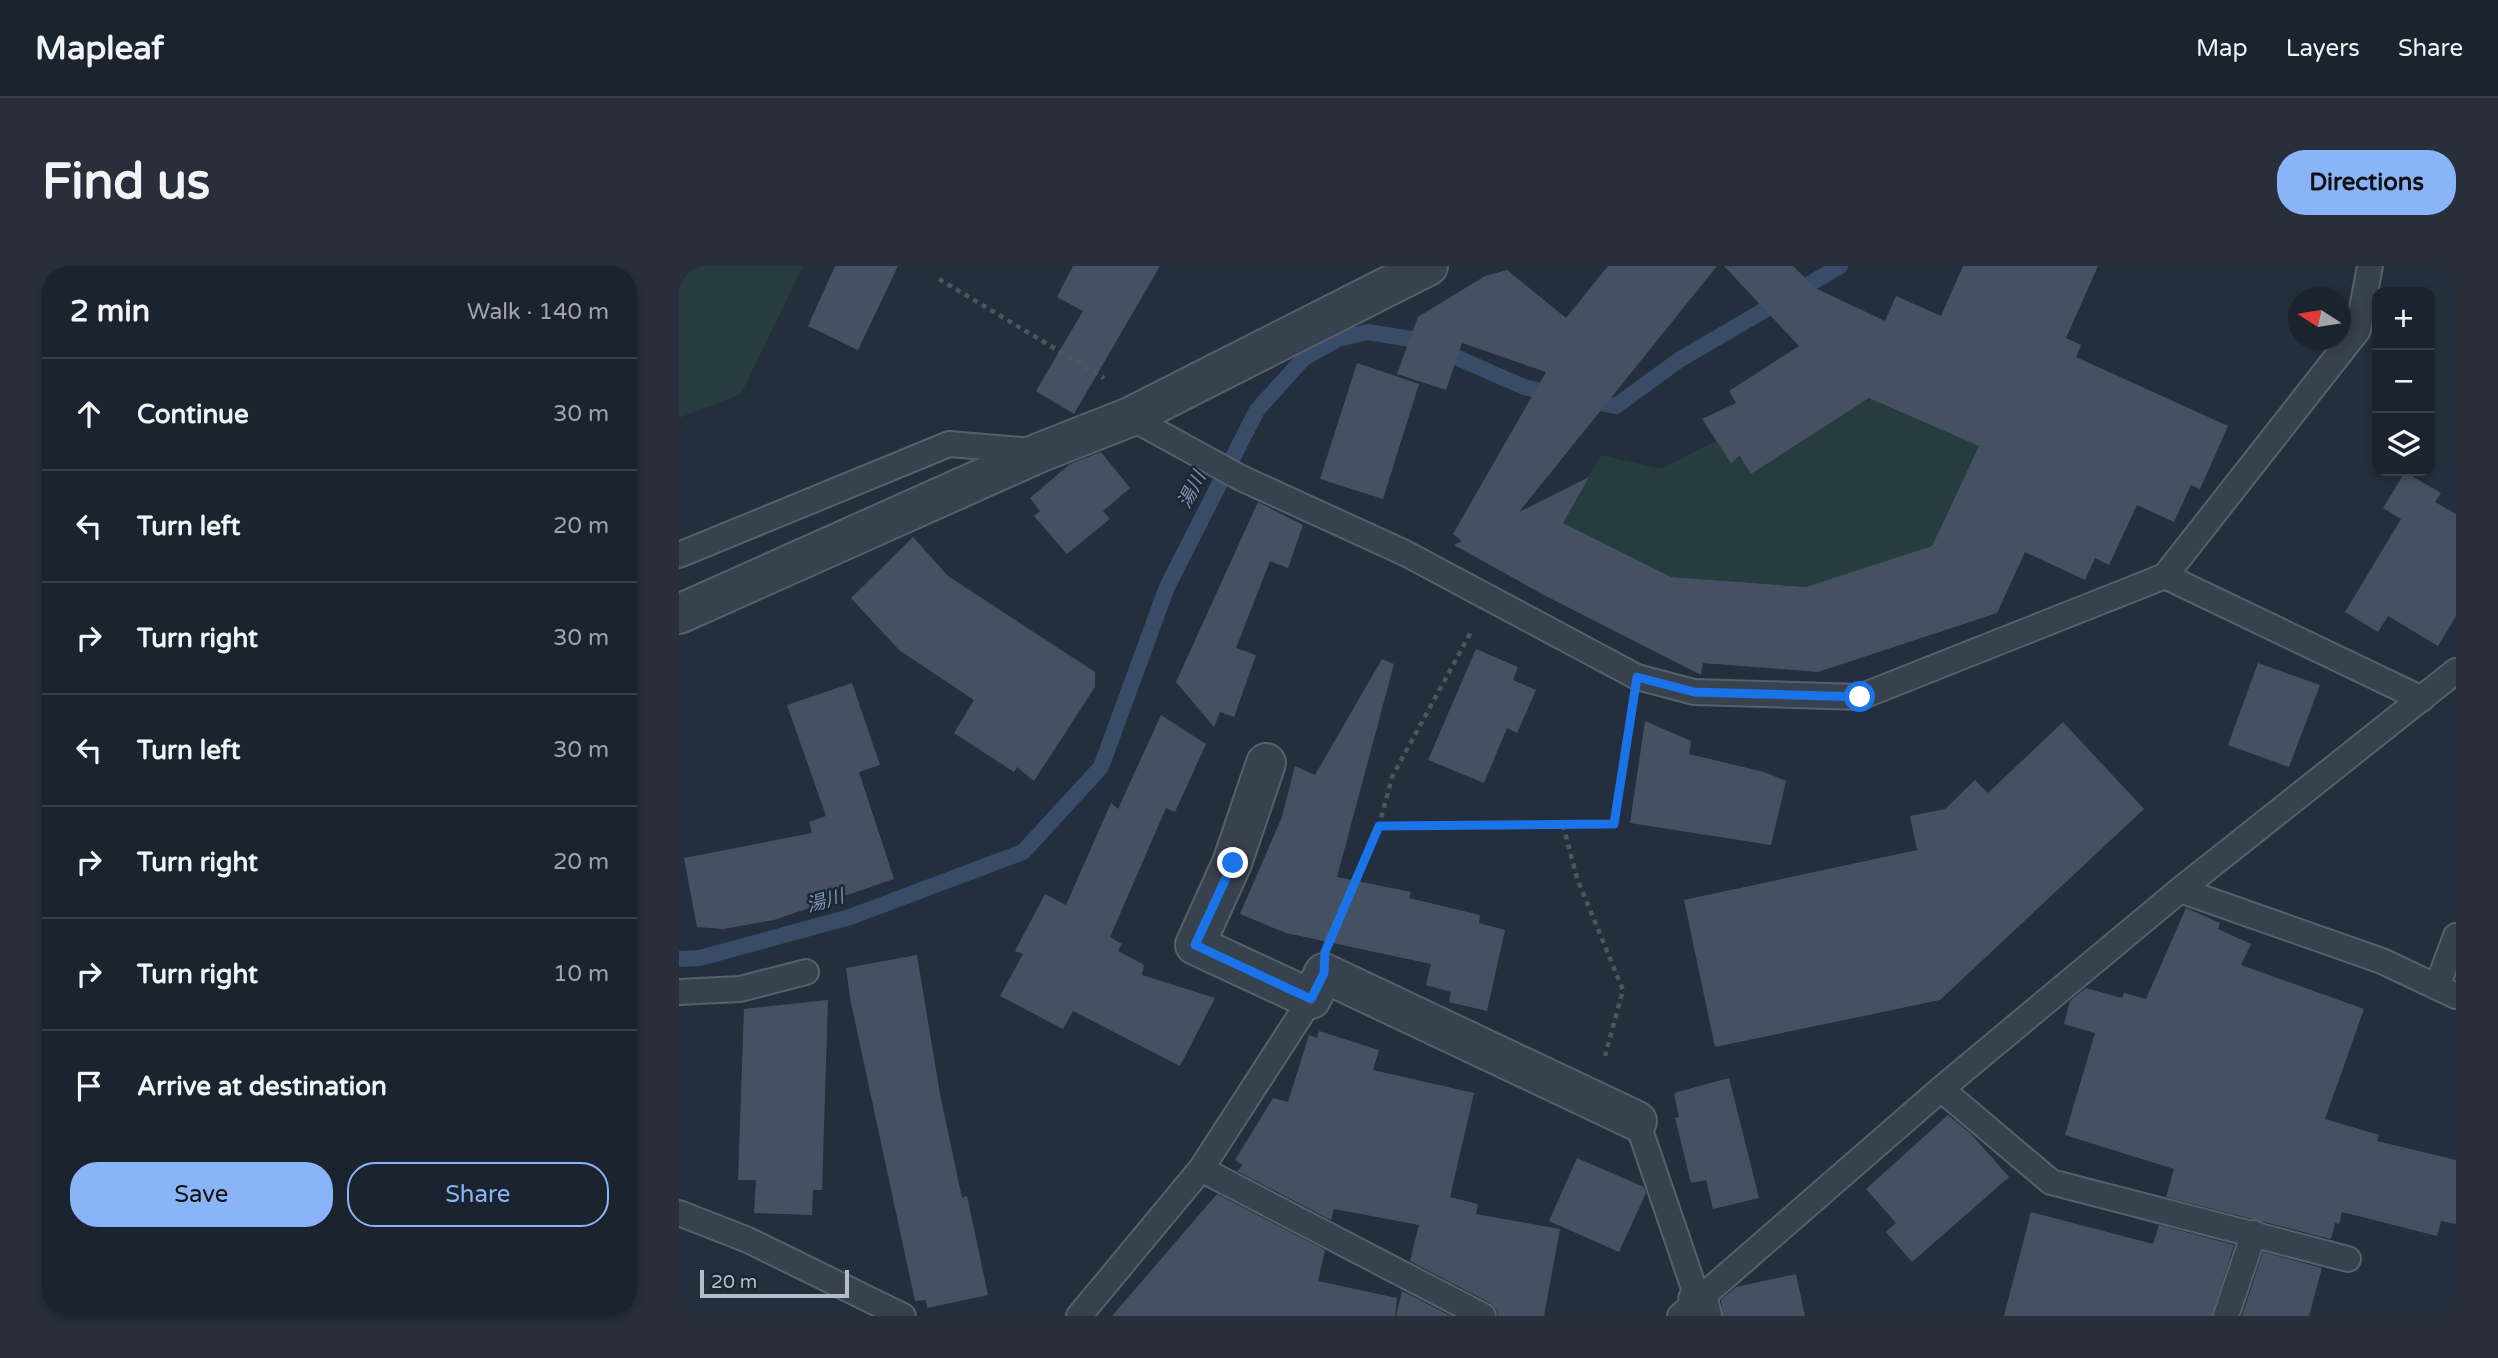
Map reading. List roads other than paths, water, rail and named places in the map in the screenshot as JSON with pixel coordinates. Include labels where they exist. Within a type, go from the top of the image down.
[{"type":"street","points":[[679,614],[1041,452],[1130,417],[1428,266]]},
{"type":"street","points":[[1266,763],[1233,863],[1195,945],[1318,986],[1593,1100],[1637,1121]]},
{"type":"lane","points":[[1130,417],[1241,478],[1405,553],[1637,677],[1694,692],[1860,697],[2165,576],[2358,330],[2369,266]]},
{"type":"lane","points":[[679,555],[949,444],[1041,452]]},
{"type":"lane","points":[[2165,576],[2422,699]]},
{"type":"lane","points":[[1637,1121],[1693,1311],[1941,1089],[2181,890],[2453,676]]},
{"type":"lane","points":[[2181,890],[2382,961],[2447,991],[2456,936]]},
{"type":"lane","points":[[679,992],[740,989],[806,972]]},
{"type":"lane","points":[[1079,1316],[1201,1169],[1318,986]]},
{"type":"lane","points":[[1941,1089],[2052,1182],[2348,1259]]},
{"type":"lane","points":[[1201,1169],[1483,1316]]},
{"type":"lane","points":[[679,1213],[748,1240],[903,1316]]},
{"type":"lane","points":[[2226,1316],[2254,1233]]},
{"type":"waterway","name":"湯川","points":[[1584,400],[1616,406],[1679,360],[1840,266]]},
{"type":"waterway","name":"湯川","points":[[679,959],[700,958],[850,917],[1023,852],[1101,767],[1167,587],[1257,410],[1304,358],[1338,339],[1368,332],[1417,340],[1524,387],[1555,394]]}]
